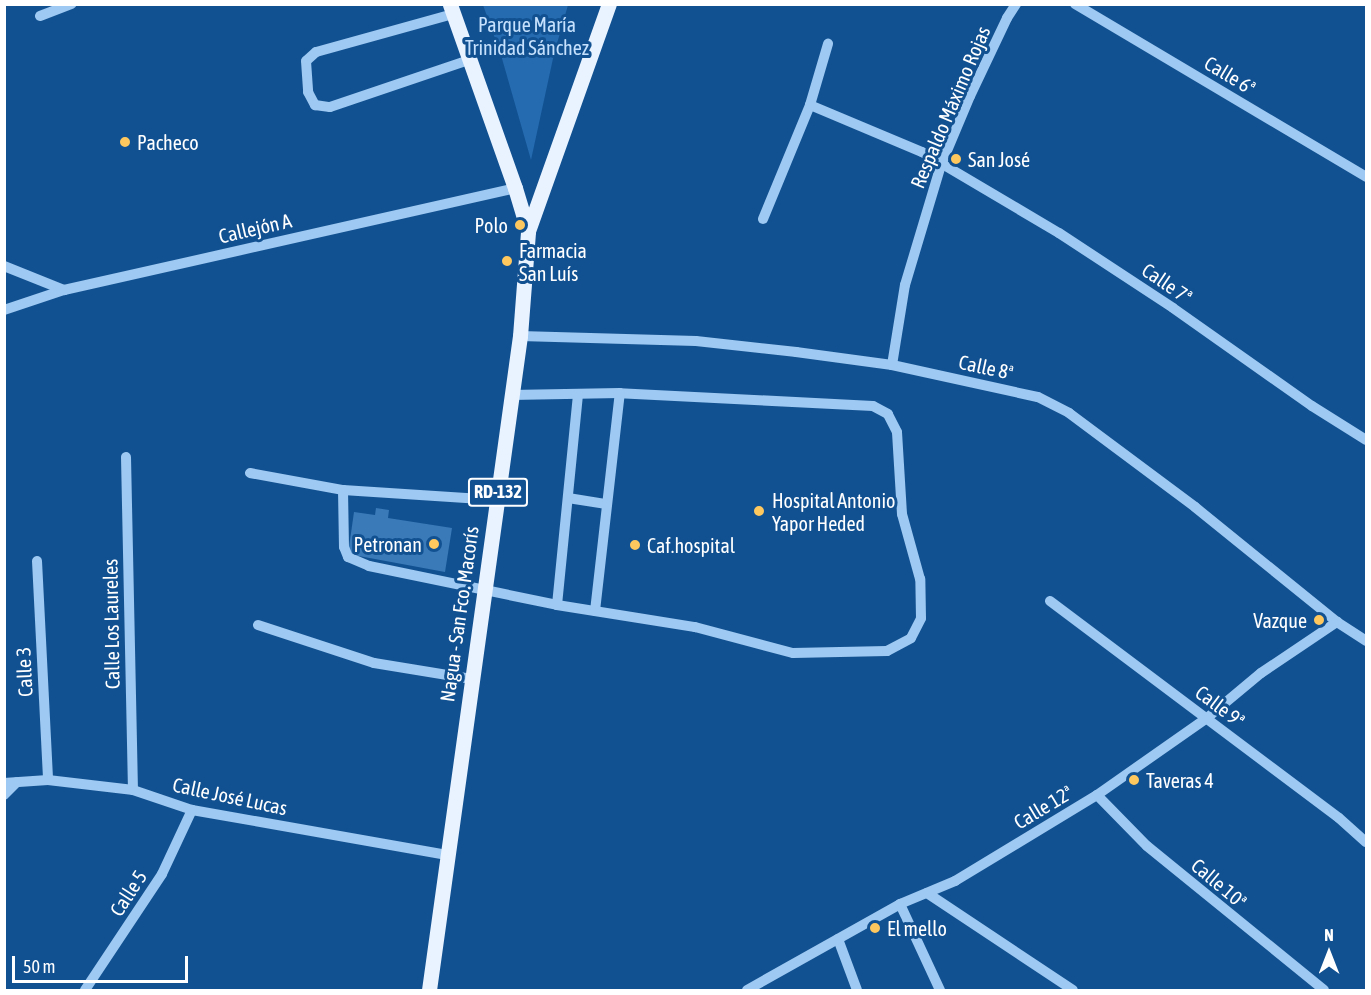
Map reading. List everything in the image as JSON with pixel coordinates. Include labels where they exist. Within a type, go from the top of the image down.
[{"type":"main road","points":[[528,231],[609,4]]},
{"type":"main road","name":"Nagua - San Fco. Macorís","points":[[429,990],[520,336],[528,231],[515,188],[451,9]]},
{"type":"street","points":[[39,16],[72,4]]},
{"type":"street","name":"Respaldo Máximo Rojas","points":[[892,365],[905,285],[941,165],[1002,27],[1016,4]]},
{"type":"street","name":"Calle 6ª","points":[[1075,4],[1366,177]]},
{"type":"street","points":[[451,9],[316,52],[306,61],[308,92],[315,105],[330,107],[469,60]]},
{"type":"street","points":[[763,219],[810,105],[828,44]]},
{"type":"street","name":"Calle 7ª","points":[[810,105],[922,152],[1068,239],[1173,308],[1312,406],[1366,440]]},
{"type":"street","name":"Callejón A","points":[[4,310],[64,290],[515,188]]},
{"type":"street","points":[[4,266],[64,290]]},
{"type":"street","name":"Calle 8ª","points":[[520,336],[696,341],[892,365],[1038,397],[1069,413],[1195,507],[1338,622],[1366,641]]},
{"type":"street","points":[[343,490],[344,547],[348,557],[369,566],[557,605],[695,627],[793,653],[887,651],[911,638],[921,618],[920,579],[902,514],[897,432],[888,414],[873,406],[620,393],[511,395]]},
{"type":"street","points":[[595,610],[620,393]]},
{"type":"street","points":[[557,605],[578,394]]},
{"type":"street","name":"Calle Los Laureles","points":[[126,457],[133,790]]},
{"type":"street","points":[[250,473],[343,490],[497,500]]},
{"type":"street","points":[[568,498],[607,504]]},
{"type":"street","name":"Calle 3","points":[[37,561],[48,780]]},
{"type":"street","name":"Calle 9ª","points":[[1050,601],[1207,718],[1366,842]]},
{"type":"street","name":"Calle 12ª","points":[[747,990],[900,904],[955,881],[1097,795],[1207,718],[1261,673],[1338,622]]},
{"type":"street","points":[[258,625],[374,663],[472,679]]},
{"type":"street","name":"Calle José Lucas","points":[[4,783],[48,780],[133,790],[192,810],[447,855]]},
{"type":"street","points":[[4,795],[17,782]]},
{"type":"street","name":"Calle 10ª","points":[[1097,795],[1147,846],[1324,990]]},
{"type":"street","name":"Calle 5","points":[[85,990],[162,874],[192,810]]},
{"type":"street","points":[[927,893],[1073,990]]},
{"type":"street","points":[[900,904],[940,990]]},
{"type":"street","points":[[838,939],[857,990]]},
{"type":"green space","name":"Parque María Trinidad Sánchez","points":[[483,5],[568,5],[554,54],[531,160],[501,55]]},
{"type":"building","points":[[376,508],[389,510],[388,518],[452,528],[445,572],[348,554],[354,512],[375,515]]},
{"type":"place","name":"Pacheco","points":[[125,142]]},
{"type":"place","name":"San José","points":[[956,159]]},
{"type":"place","name":"Polo","points":[[520,225]]},
{"type":"place","name":"Farmacia San Luís","points":[[507,261]]},
{"type":"place","name":"Hospital Antonio Yapor Heded","points":[[759,511]]},
{"type":"place","name":"Petronan","points":[[434,544]]},
{"type":"place","name":"Caf.hospital","points":[[635,545]]},
{"type":"place","name":"Vazque","points":[[1319,620]]},
{"type":"place","name":"Taveras 4","points":[[1134,780]]},
{"type":"place","name":"El mello","points":[[875,928]]}]
